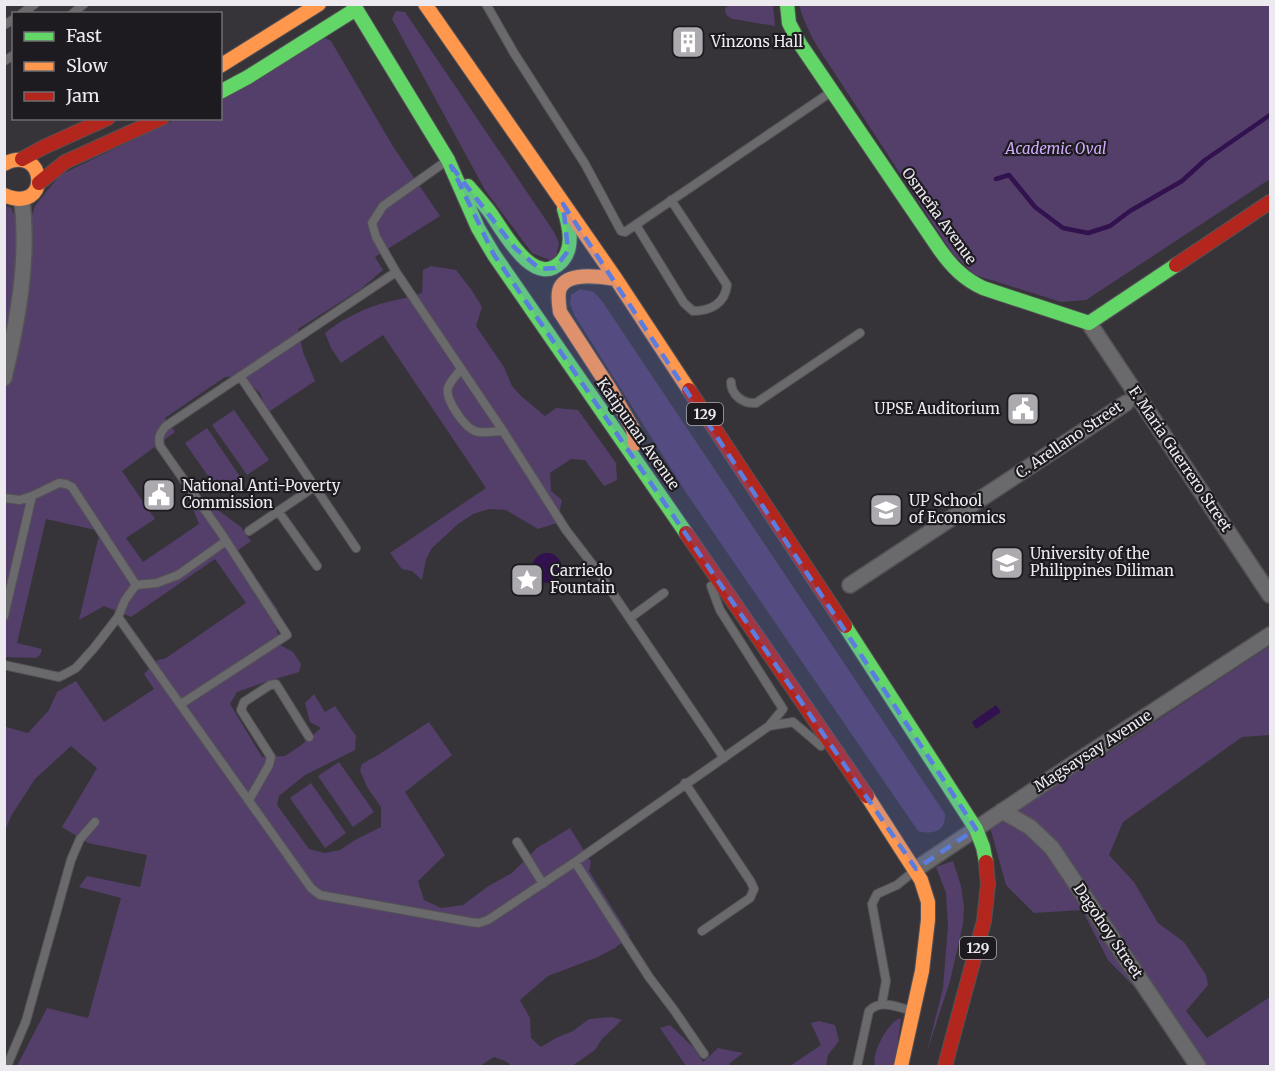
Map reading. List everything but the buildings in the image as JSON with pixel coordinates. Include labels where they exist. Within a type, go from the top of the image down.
[{"type":"main road","points":[[222,65],[319,4]]},
{"type":"main road","name":"129","points":[[425,4],[616,279],[891,696],[983,842],[988,865],[987,907],[945,1066]]},
{"type":"main road","name":"Osmeña Avenue","points":[[787,4],[789,23],[796,37],[940,250],[961,276],[983,288],[1089,323]]},
{"type":"main road","points":[[222,91],[248,77],[354,7]]},
{"type":"main road","name":"Katipunan Avenue","points":[[354,7],[450,163],[478,228],[494,255],[916,869],[926,890],[928,915],[923,964],[901,1066]]},
{"type":"main road","points":[[4,164],[22,159],[104,120]]},
{"type":"main road","points":[[4,195],[11,199],[22,200],[33,194],[39,183],[65,162],[158,120]]},
{"type":"main road","points":[[22,159],[33,165],[39,176],[39,183]]},
{"type":"main road","points":[[450,163],[525,260],[540,269],[555,268],[568,250],[568,223],[563,204]]},
{"type":"main road","points":[[1089,323],[1270,202]]},
{"type":"main road","points":[[616,279],[574,277],[564,283],[557,299],[560,312],[610,388],[633,429],[638,464]]},
{"type":"street","points":[[4,378],[13,343],[24,273],[25,222],[22,200]]},
{"type":"street","name":"F. Maria Guerrero Street","points":[[1089,323],[1131,399],[1270,596]]},
{"type":"street","name":"C. Arellano Street","points":[[850,585],[1131,399]]},
{"type":"street","name":"Magsaysay Avenue","points":[[916,869],[1270,635]]},
{"type":"street","name":"Dagohoy Street","points":[[1002,811],[1030,827],[1052,848],[1198,1066]]},
{"type":"lane","points":[[486,4],[514,53],[585,164],[621,231],[626,232],[832,92]]},
{"type":"lane","points":[[450,163],[383,206],[372,223],[376,237],[396,272],[503,430],[566,530],[630,618],[724,758]]},
{"type":"lane","points":[[636,225],[684,303],[693,312],[704,311],[720,302],[726,293],[727,285],[671,200]]},
{"type":"lane","points":[[181,704],[287,635],[226,541],[164,453],[158,439],[161,432],[166,426],[396,272]]},
{"type":"lane","points":[[731,382],[734,394],[747,402],[756,403],[860,333]]},
{"type":"lane","points":[[462,369],[448,386],[447,395],[456,413],[468,427],[475,431],[503,430]]},
{"type":"lane","points":[[240,376],[356,548]]},
{"type":"lane","points":[[4,498],[20,500],[59,483],[72,487],[136,585]]},
{"type":"lane","points":[[249,531],[314,487]]},
{"type":"lane","points":[[4,616],[32,496]]},
{"type":"lane","points":[[278,511],[317,566]]},
{"type":"lane","points":[[4,665],[59,677],[75,668],[94,648],[118,617],[125,600],[136,585],[157,583],[178,575],[226,541]]},
{"type":"lane","points":[[118,617],[311,888],[320,895],[480,923],[543,884],[724,758],[769,726],[783,709],[720,610],[698,550]]},
{"type":"lane","points":[[630,618],[664,593]]},
{"type":"lane","points":[[249,801],[271,757],[241,710],[244,702],[270,685],[276,684],[309,737]]},
{"type":"lane","points":[[769,726],[793,722],[850,770]]},
{"type":"lane","points":[[685,783],[754,889],[750,898],[702,931]]},
{"type":"lane","points":[[7,1066],[26,1021],[71,860],[80,839],[95,822]]},
{"type":"lane","points":[[517,843],[543,884]]},
{"type":"lane","points":[[575,862],[649,977],[704,1054]]},
{"type":"lane","points":[[882,1003],[886,981],[872,904],[877,894],[897,885],[916,869]]},
{"type":"lane","points":[[857,1066],[869,1011],[875,1005],[882,1003],[914,1011]]},
{"type":"highlighted area","points":[[451,166],[515,248],[540,269],[555,268],[568,251],[563,204],[976,829],[916,869],[494,255]]},
{"type":"green space","points":[[731,4],[773,5],[775,26],[731,18],[725,12],[725,8]]},
{"type":"green space","name":"Academic Oval","points":[[799,5],[1270,5],[1270,179],[1086,300],[1061,302],[975,275],[952,253],[823,56],[807,28]]},
{"type":"green space","points":[[396,11],[405,12],[554,232],[559,243],[555,262],[532,253],[485,190],[392,19]]},
{"type":"green space","points":[[321,36],[331,41],[394,148],[440,216],[375,257],[383,270],[361,289],[298,329],[303,352],[315,381],[267,413],[260,393],[240,376],[225,377],[165,418],[175,432],[122,471],[155,519],[126,538],[143,562],[199,524],[193,509],[211,505],[241,527],[251,541],[237,551],[278,610],[276,625],[280,645],[293,652],[301,664],[299,672],[237,692],[230,704],[262,757],[285,756],[321,728],[310,722],[305,703],[314,694],[325,712],[335,706],[356,736],[355,750],[305,775],[279,796],[277,805],[309,849],[325,853],[340,850],[381,827],[381,807],[367,787],[360,770],[362,764],[429,722],[452,755],[405,792],[445,855],[418,881],[424,900],[441,908],[463,905],[487,887],[512,873],[537,848],[570,828],[591,862],[589,871],[630,936],[615,948],[598,957],[548,976],[520,1000],[530,1018],[531,1038],[541,1047],[573,1031],[589,1019],[612,1017],[622,1020],[602,1039],[595,1050],[572,1066],[512,1066],[494,1057],[480,1066],[17,1066],[47,1008],[88,1018],[121,898],[79,887],[87,876],[140,887],[147,855],[88,843],[62,827],[97,768],[71,746],[35,779],[11,816],[5,831],[5,714],[6,727],[28,733],[49,710],[57,692],[76,681],[104,722],[154,689],[144,674],[158,660],[166,658],[246,603],[215,559],[131,617],[104,606],[79,620],[100,531],[46,519],[17,643],[42,649],[36,658],[5,657],[5,206],[11,208],[17,221],[30,221],[35,206],[60,175],[174,120],[222,120],[222,97]]},
{"type":"green space","points":[[431,266],[456,270],[471,289],[482,307],[476,326],[504,367],[512,386],[545,416],[556,408],[578,410],[616,463],[617,480],[604,486],[585,460],[571,459],[550,473],[551,491],[562,500],[557,523],[538,529],[506,510],[489,509],[473,514],[458,524],[432,548],[426,559],[422,580],[412,571],[402,569],[390,553],[486,488],[383,335],[341,363],[325,333],[365,309],[422,293],[423,270]]},
{"type":"green space","points":[[580,289],[594,292],[602,301],[945,814],[943,825],[937,831],[928,833],[918,831],[687,494],[575,316],[570,304],[571,295]]},
{"type":"green space","points":[[234,410],[269,460],[247,475],[212,425]]},
{"type":"green space","points":[[207,428],[241,478],[220,493],[185,443]]},
{"type":"green space","points":[[1270,646],[1270,735],[1242,737],[1123,822],[1109,855],[1134,882],[1158,923],[1184,942],[1206,975],[1208,985],[1186,1011],[1207,1038],[1270,997],[1270,1066],[1205,1066],[1192,1046],[1108,960],[1082,910],[1034,913],[1006,885],[990,827]]},
{"type":"green space","points":[[339,762],[374,812],[353,827],[318,776]]},
{"type":"green space","points":[[311,783],[346,833],[325,848],[290,798]]},
{"type":"green space","points":[[953,861],[961,886],[964,907],[963,924],[950,981],[927,1052],[943,988],[948,926],[946,893],[936,867]]},
{"type":"green space","points":[[901,1018],[895,1066],[875,1066],[878,1046],[886,1031]]},
{"type":"green space","points":[[819,1021],[835,1025],[839,1041],[828,1055],[826,1066],[790,1066],[821,1045],[811,1023]]},
{"type":"green space","points":[[670,1025],[694,1048],[703,1062],[718,1048],[743,1053],[729,1064],[731,1066],[686,1066],[660,1028]]},
{"type":"shaded area","name":"Carriedo Fountain","points":[[547,553],[553,554],[561,562],[561,574],[553,582],[547,583],[541,582],[533,574],[532,568],[533,562],[541,554]]},
{"type":"shaded area","points":[[996,705],[1001,712],[976,729],[972,722]]},
{"type":"waterway","points":[[996,179],[1009,175],[1035,207],[1063,228],[1088,233],[1110,226],[1130,211],[1182,181],[1205,160],[1270,115]]},
{"type":"traffic: fast","points":[[353,4],[448,160],[478,228],[494,255],[686,533]]},
{"type":"traffic: fast","points":[[787,4],[789,23],[800,44],[940,250],[964,277],[983,288],[1089,323],[1176,265]]},
{"type":"traffic: fast","points":[[222,91],[356,9]]},
{"type":"traffic: fast","points":[[468,186],[519,253],[529,263],[540,268],[550,269],[561,262],[568,250],[569,229],[564,209]]},
{"type":"traffic: fast","points":[[845,626],[976,829],[986,862]]},
{"type":"traffic: slow","points":[[222,65],[319,4]]},
{"type":"traffic: slow","points":[[425,4],[616,279],[689,390]]},
{"type":"traffic: slow","points":[[4,164],[18,160],[29,163],[36,170],[38,179],[36,189],[30,196],[20,199],[4,195]]},
{"type":"traffic: slow","points":[[616,279],[585,276],[570,279],[560,288],[560,312],[633,429],[635,444]]},
{"type":"traffic: slow","points":[[867,796],[921,880],[928,902],[922,971],[901,1066]]},
{"type":"traffic: jam","points":[[22,159],[104,120]]},
{"type":"traffic: jam","points":[[39,183],[65,162],[158,120]]},
{"type":"traffic: jam","points":[[1176,265],[1270,202]]},
{"type":"traffic: jam","points":[[689,390],[845,626]]},
{"type":"traffic: jam","points":[[686,533],[867,796]]},
{"type":"traffic: jam","points":[[945,1066],[984,921],[988,884],[986,862]]},
{"type":"place","name":"Vinzons Hall","points":[[688,42]]},
{"type":"place","name":"UPSE Auditorium","points":[[1023,409]]},
{"type":"place","name":"National Anti-Poverty Commission","points":[[159,495]]},
{"type":"place","name":"UP School of Economics","points":[[886,510]]},
{"type":"place","name":"University of the Philippines Diliman","points":[[1007,563]]},
{"type":"place","name":"Carriedo Fountain","points":[[527,580]]}]
